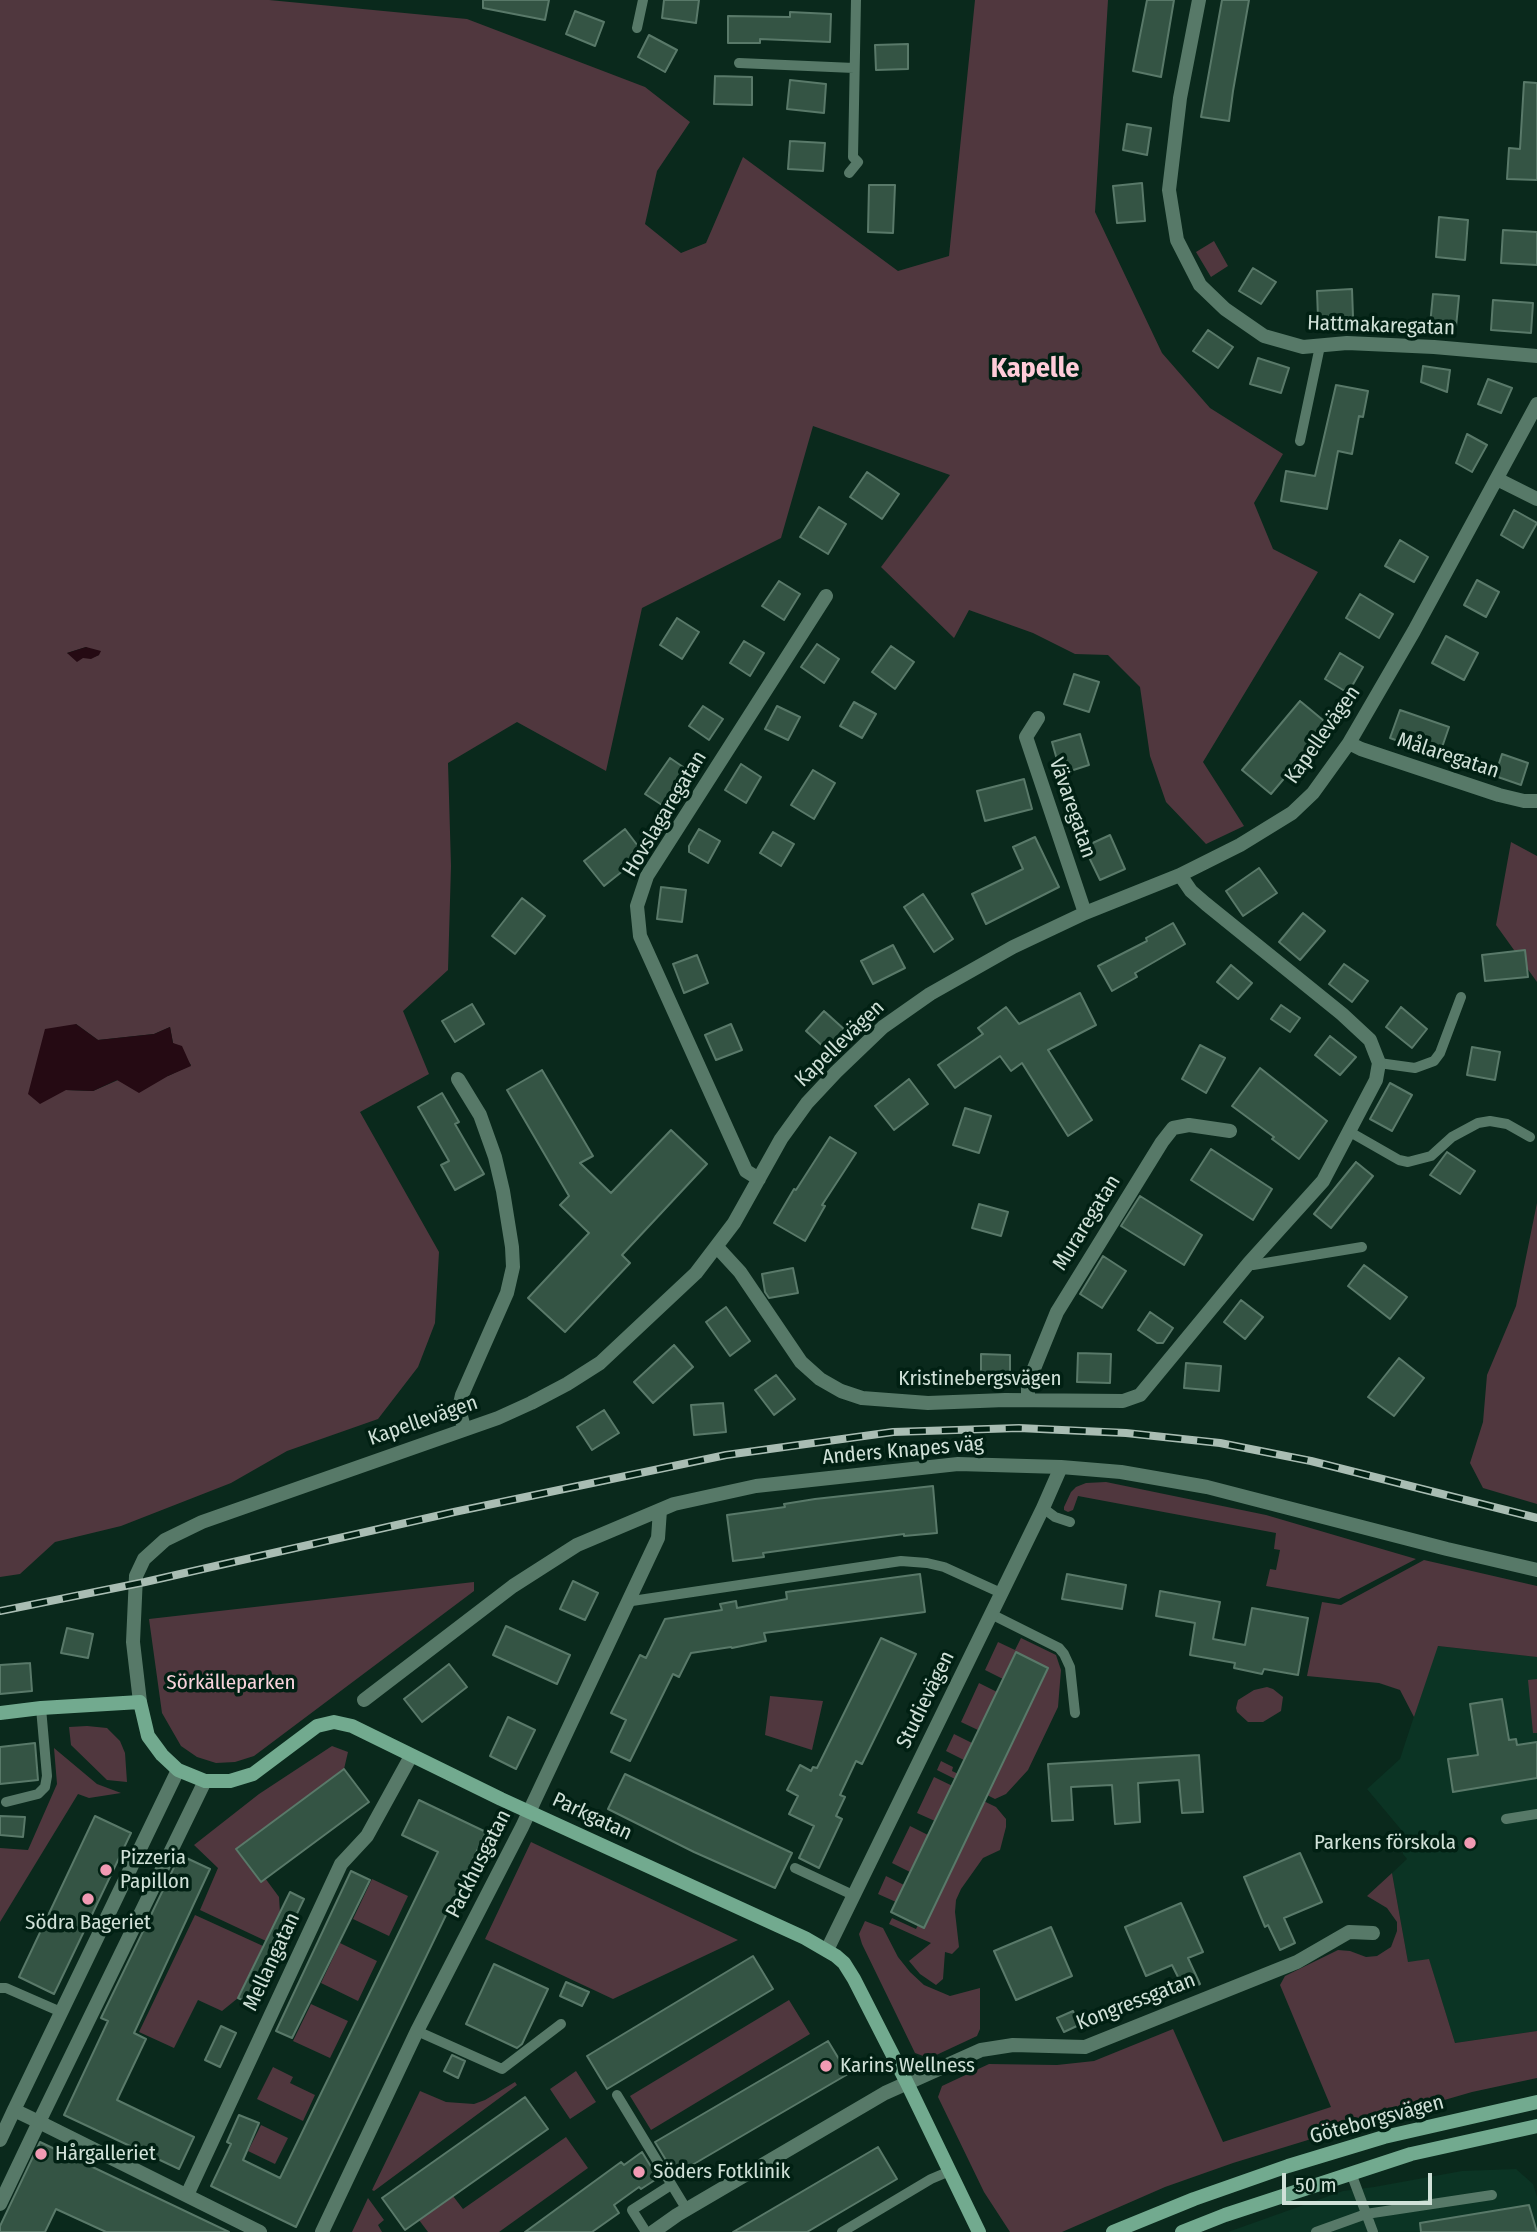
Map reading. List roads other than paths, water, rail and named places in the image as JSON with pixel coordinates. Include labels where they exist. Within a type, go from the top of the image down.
[{"type":"street","name":"Hattmakaregatan","points":[[1199,0],[1180,98],[1168,190],[1177,240],[1200,285],[1225,309],[1264,336],[1303,347],[1347,344],[1537,356]]},
{"type":"street","name":"Kapellevägen","points":[[132,1642],[136,1576],[144,1559],[165,1540],[202,1522],[498,1418],[531,1404],[600,1363],[696,1273],[734,1223],[781,1139],[807,1103],[883,1027],[930,994],[979,965],[1086,913],[1180,875],[1248,840],[1292,813],[1313,793],[1349,743],[1414,631],[1537,404]]},
{"type":"street","points":[[1497,479],[1537,499]]},
{"type":"street","name":"Hovslagaregatan","points":[[759,1179],[746,1171],[640,936],[637,906],[647,876],[826,596]]},
{"type":"street","name":"Vävaregatan","points":[[1038,718],[1026,737],[1086,913]]},
{"type":"street","name":"Målaregatan","points":[[1349,743],[1499,795],[1537,801]]},
{"type":"street","points":[[1180,875],[1191,891],[1222,918],[1342,1014],[1370,1040],[1379,1063]]},
{"type":"street","name":"Kristinebergsvägen","points":[[717,1247],[740,1272],[801,1362],[820,1379],[841,1391],[862,1398],[928,1403],[1028,1399],[1123,1401],[1140,1395],[1249,1263],[1323,1181],[1376,1080],[1379,1063]]},
{"type":"street","points":[[458,1079],[480,1115],[495,1157],[503,1191],[513,1267],[507,1293],[462,1395],[459,1408],[464,1429]]},
{"type":"street","name":"Muraregatan","points":[[1028,1399],[1028,1387],[1033,1371],[1057,1312],[1162,1142],[1173,1128],[1189,1125],[1230,1131]]},
{"type":"street","name":"Anders Knapes väg","points":[[364,1700],[524,1579],[577,1545],[674,1504],[756,1486],[958,1464],[1121,1472],[1207,1487],[1436,1547],[1537,1570]]},
{"type":"street","name":"Studievägen","points":[[827,1950],[1061,1467]]},
{"type":"street","name":"Packhusgatan","points":[[322,2232],[417,2031],[529,1811],[657,1538],[660,1510]]},
{"type":"street","name":"Parkgatan","points":[[132,1642],[140,1702],[148,1736],[178,1770],[205,1781],[230,1781],[253,1774],[317,1726],[334,1722],[352,1726],[827,1950],[844,1963],[854,1979],[979,2232]]},
{"type":"street","points":[[0,1713],[140,1702]]},
{"type":"street","name":"Mellangatan","points":[[187,2195],[341,1864],[367,1836],[411,1756]]},
{"type":"street","points":[[0,2140],[178,1770]]},
{"type":"street","points":[[0,2204],[205,1781]]},
{"type":"street","name":"Kongressgatan","points":[[653,2232],[885,2093],[981,2050],[1013,2045],[1075,2048],[1095,2044],[1297,1962],[1349,1932],[1373,1933]]},
{"type":"street","name":"Göteborgsvägen","points":[[1113,2232],[1194,2199],[1289,2166],[1384,2137],[1537,2102]]},
{"type":"street","points":[[14,2110],[260,2232]]},
{"type":"street","name":"Göteborgsvägen","points":[[1182,2232],[1225,2215],[1411,2154],[1537,2126]]},
{"type":"lane","points":[[637,28],[643,0]]},
{"type":"lane","points":[[849,173],[858,162],[853,157],[856,0]]},
{"type":"lane","points":[[739,63],[854,68]]},
{"type":"lane","points":[[1300,441],[1320,346]]},
{"type":"lane","points":[[1379,1063],[1415,1068],[1434,1061],[1440,1053],[1461,997]]},
{"type":"lane","points":[[1350,1132],[1399,1160],[1408,1162],[1432,1156],[1452,1137],[1478,1123],[1490,1121],[1507,1124],[1530,1137]]},
{"type":"lane","points":[[1249,1263],[1253,1265],[1362,1247]]},
{"type":"lane","points":[[1043,1508],[1055,1517],[1070,1522]]},
{"type":"lane","points":[[632,1601],[901,1561],[944,1567],[1002,1593]]},
{"type":"lane","points":[[991,1614],[1059,1648],[1065,1654],[1070,1667],[1075,1713]]},
{"type":"lane","points":[[6,1802],[38,1794],[45,1787],[47,1776],[41,1708]]},
{"type":"lane","points":[[1506,1819],[1537,1815]]},
{"type":"lane","points":[[795,1868],[855,1896]]},
{"type":"lane","points":[[0,1988],[6,1988],[61,2012]]},
{"type":"lane","points":[[417,2031],[502,2069],[561,2024]]},
{"type":"lane","points":[[617,2095],[687,2210]]},
{"type":"lane","points":[[842,2232],[931,2179],[950,2171]]},
{"type":"lane","points":[[1352,2173],[1373,2232]]},
{"type":"lane","points":[[646,2232],[632,2210],[671,2185]]},
{"type":"lane","points":[[1316,2232],[1366,2214],[1492,2195]]},
{"type":"railway","points":[[0,1611],[145,1582],[454,1512],[726,1455],[893,1432],[1019,1428],[1126,1433],[1220,1443],[1311,1461],[1537,1518]]},
{"type":"place","name":"Parkens förskola","points":[[1470,1843]]},
{"type":"place","name":"Pizzeria Papillon","points":[[106,1870]]},
{"type":"place","name":"Södra Bageriet","points":[[88,1899]]},
{"type":"place","name":"Karins Wellness","points":[[826,2066]]},
{"type":"place","name":"Hårgalleriet","points":[[41,2154]]},
{"type":"place","name":"Söders Fotklinik","points":[[639,2172]]},
{"type":"district","name":"Kapelle","points":[[1035,369]]},
{"type":"park label","name":"Sörkälleparken","points":[[231,1683]]}]
